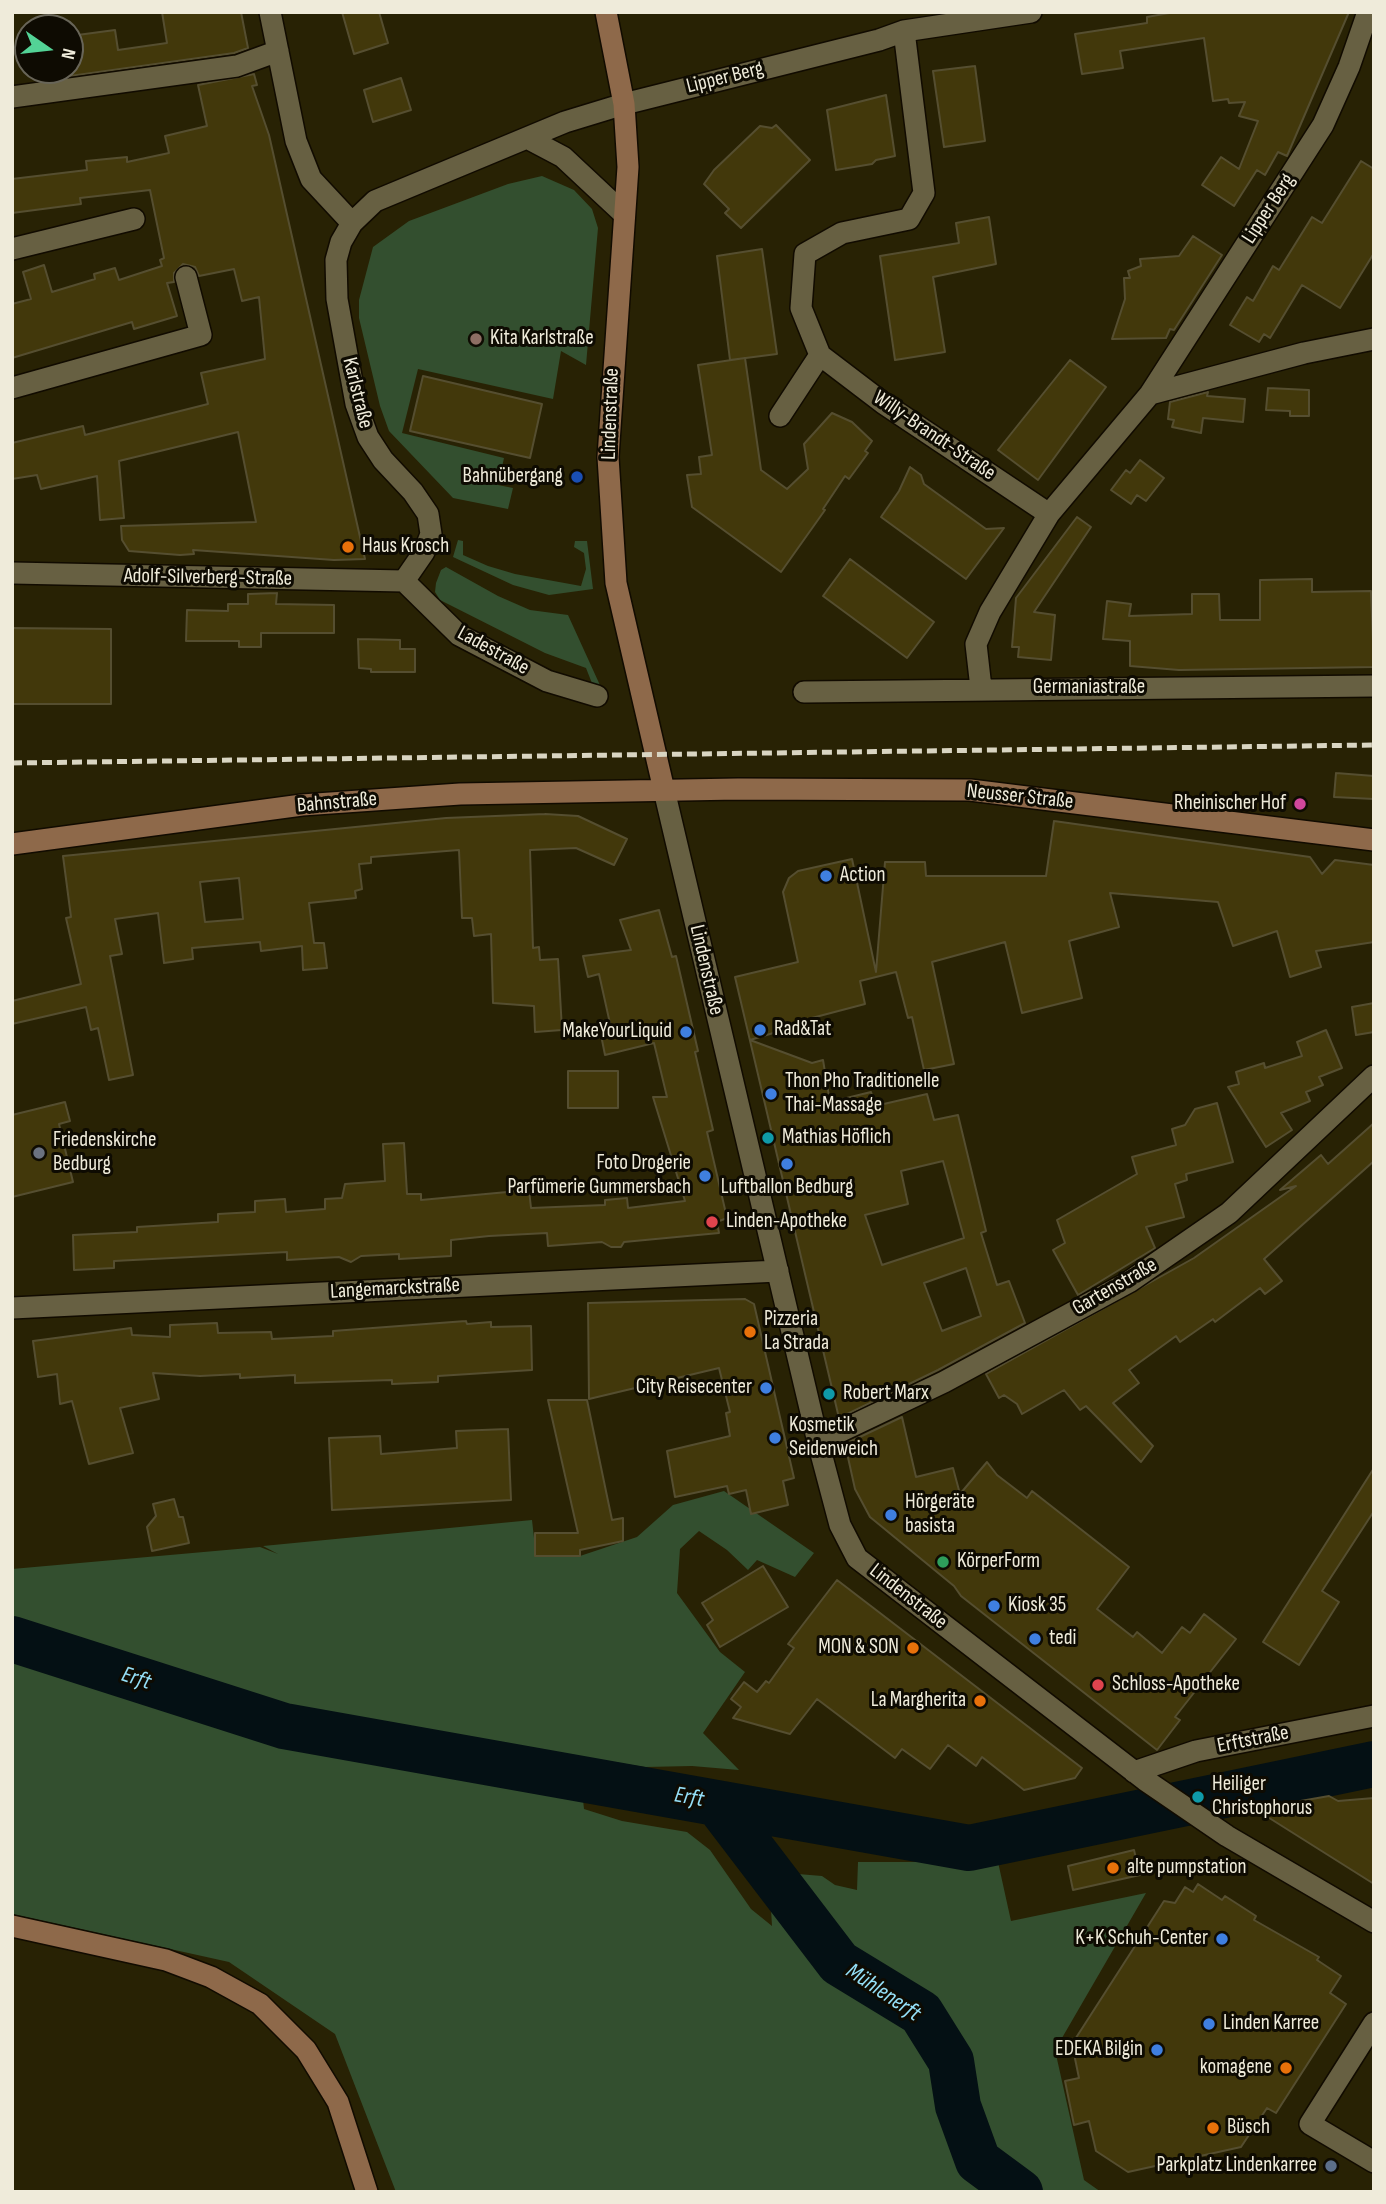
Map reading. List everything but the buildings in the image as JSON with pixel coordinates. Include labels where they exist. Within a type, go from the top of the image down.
[{"type":"street","points":[[270,12],[296,141],[311,179],[352,223]]},
{"type":"street","name":"Lindenstraße","points":[[606,12],[624,104],[628,167],[608,457],[616,583],[818,1442],[840,1525],[857,1558],[1139,1776],[1227,1836],[1374,1922]]},
{"type":"street","name":"Lipper Berg","points":[[624,104],[879,40],[904,31],[1031,12]]},
{"type":"street","name":"Lipper Berg","points":[[981,688],[976,645],[990,612],[1049,514],[1150,394],[1322,125],[1349,66],[1368,12]]},
{"type":"street","points":[[780,416],[820,355],[802,308],[805,254],[842,233],[909,219],[924,193],[904,31]]},
{"type":"street","points":[[12,97],[237,66],[278,51]]},
{"type":"street","name":"Karlstraße","points":[[404,581],[424,552],[431,534],[428,514],[413,492],[383,460],[368,437],[356,404],[337,299],[336,260],[341,242],[352,223],[375,201],[527,138],[624,104]]},
{"type":"street","points":[[527,138],[563,157],[624,214]]},
{"type":"street","points":[[12,249],[134,219]]},
{"type":"street","points":[[12,388],[201,335],[186,276]]},
{"type":"street","points":[[1150,394],[1304,353],[1374,340]]},
{"type":"street","name":"Willy-Brandt-Straße","points":[[820,355],[883,403],[1049,514]]},
{"type":"street","name":"Adolf-Silverberg-Straße","points":[[12,573],[404,581]]},
{"type":"street","name":"Ladestraße","points":[[404,581],[458,635],[547,681],[597,696]]},
{"type":"street","name":"Germaniastraße","points":[[804,692],[981,688],[1374,686]]},
{"type":"street","name":"Neusser Straße","points":[[664,790],[970,790],[1374,840]]},
{"type":"street","name":"Bahnstraße","points":[[12,844],[302,806],[460,794],[664,790]]},
{"type":"street","name":"Gartenstraße","points":[[818,1442],[944,1382],[1129,1282],[1229,1213],[1374,1076]]},
{"type":"street","name":"Langemarckstraße","points":[[12,1308],[778,1271]]},
{"type":"street","name":"Erftstraße","points":[[1139,1776],[1196,1751],[1374,1716]]},
{"type":"street","points":[[12,1926],[166,1960],[211,1977],[260,2004],[306,2050],[338,2102],[367,2192]]},
{"type":"street","points":[[1374,2023],[1310,2124],[1374,2161]]},
{"type":"green space","name":"Kita Karlstraße","points":[[542,176],[574,190],[592,209],[598,228],[586,365],[561,351],[553,399],[418,369],[402,433],[504,458],[498,485],[513,488],[508,509],[453,498],[389,431],[380,406],[359,318],[359,300],[373,247],[409,221],[508,184]]},
{"type":"green space","points":[[458,540],[463,541],[463,555],[488,566],[515,574],[581,586],[586,569],[584,553],[574,547],[575,541],[587,541],[593,589],[549,595],[513,585],[453,557]]},
{"type":"green space","points":[[446,567],[498,596],[530,610],[568,615],[604,694],[597,696],[586,668],[545,653],[440,600],[435,592],[436,583],[441,570]]},
{"type":"green space","points":[[724,1491],[814,1553],[795,1577],[757,1560],[748,1570],[727,1550],[699,1531],[680,1549],[677,1593],[720,1652],[745,1672],[703,1733],[739,1770],[692,1766],[645,1767],[600,1760],[568,1767],[582,1790],[584,1809],[622,1821],[687,1832],[710,1850],[751,1909],[772,1926],[770,1892],[798,1874],[822,1876],[835,1885],[857,1890],[858,1862],[998,1862],[1011,1921],[1146,1893],[1055,2050],[1084,2180],[1101,2192],[396,2192],[335,2034],[229,1962],[12,1914],[12,1569],[260,1547],[278,1554],[263,1546],[532,1520],[536,1556],[580,1556],[637,1537],[673,1505]]},
{"type":"waterway","name":"Erft","points":[[12,1639],[284,1726],[969,1848],[1374,1764]]},
{"type":"waterway","name":"Mühlenerft","points":[[717,1803],[839,1963],[921,2013],[951,2061],[958,2106],[978,2161],[1020,2192]]},
{"type":"railway","points":[[12,763],[1374,745]]},
{"type":"place","name":"Kita Karlstraße","points":[[476,339]]},
{"type":"place","name":"Bahnübergang","points":[[577,477]]},
{"type":"place","name":"Haus Krosch","points":[[348,547]]},
{"type":"place","name":"Rheinischer Hof","points":[[1300,804]]},
{"type":"place","name":"Action","points":[[826,876]]},
{"type":"place","name":"Rad&Tat","points":[[760,1030]]},
{"type":"place","name":"MakeYourLiquid","points":[[686,1032]]},
{"type":"place","name":"Thon Pho Traditionelle Thai-Massage","points":[[771,1094]]},
{"type":"place","name":"Mathias Höflich","points":[[768,1138]]},
{"type":"place","name":"Friedenskirche Bedburg","points":[[39,1153]]},
{"type":"place","name":"Luftballon Bedburg","points":[[787,1164]]},
{"type":"place","name":"Foto Drogerie Parfümerie Gummersbach","points":[[705,1176]]},
{"type":"place","name":"Linden-Apotheke","points":[[712,1222]]},
{"type":"place","name":"Pizzeria La Strada","points":[[750,1332]]},
{"type":"place","name":"City Reisecenter","points":[[766,1388]]},
{"type":"place","name":"Robert Marx","points":[[829,1394]]},
{"type":"place","name":"Kosmetik Seidenweich","points":[[775,1438]]},
{"type":"place","name":"Hörgeräte basista","points":[[891,1515]]},
{"type":"place","name":"KörperForm","points":[[943,1562]]},
{"type":"place","name":"Kiosk 35","points":[[994,1606]]},
{"type":"place","name":"tedi","points":[[1035,1639]]},
{"type":"place","name":"MON & SON","points":[[913,1648]]},
{"type":"place","name":"Schloss-Apotheke","points":[[1098,1685]]},
{"type":"place","name":"La Margherita","points":[[980,1701]]},
{"type":"place","name":"Heiliger Christophorus","points":[[1198,1797]]},
{"type":"place","name":"alte pumpstation","points":[[1113,1868]]},
{"type":"place","name":"K+K Schuh-Center","points":[[1222,1939]]},
{"type":"place","name":"Linden Karree","points":[[1209,2024]]},
{"type":"place","name":"EDEKA Bilgin","points":[[1157,2050]]},
{"type":"place","name":"komagene","points":[[1286,2068]]},
{"type":"place","name":"Büsch","points":[[1213,2128]]},
{"type":"place","name":"Parkplatz Lindenkarree","points":[[1331,2166]]}]
